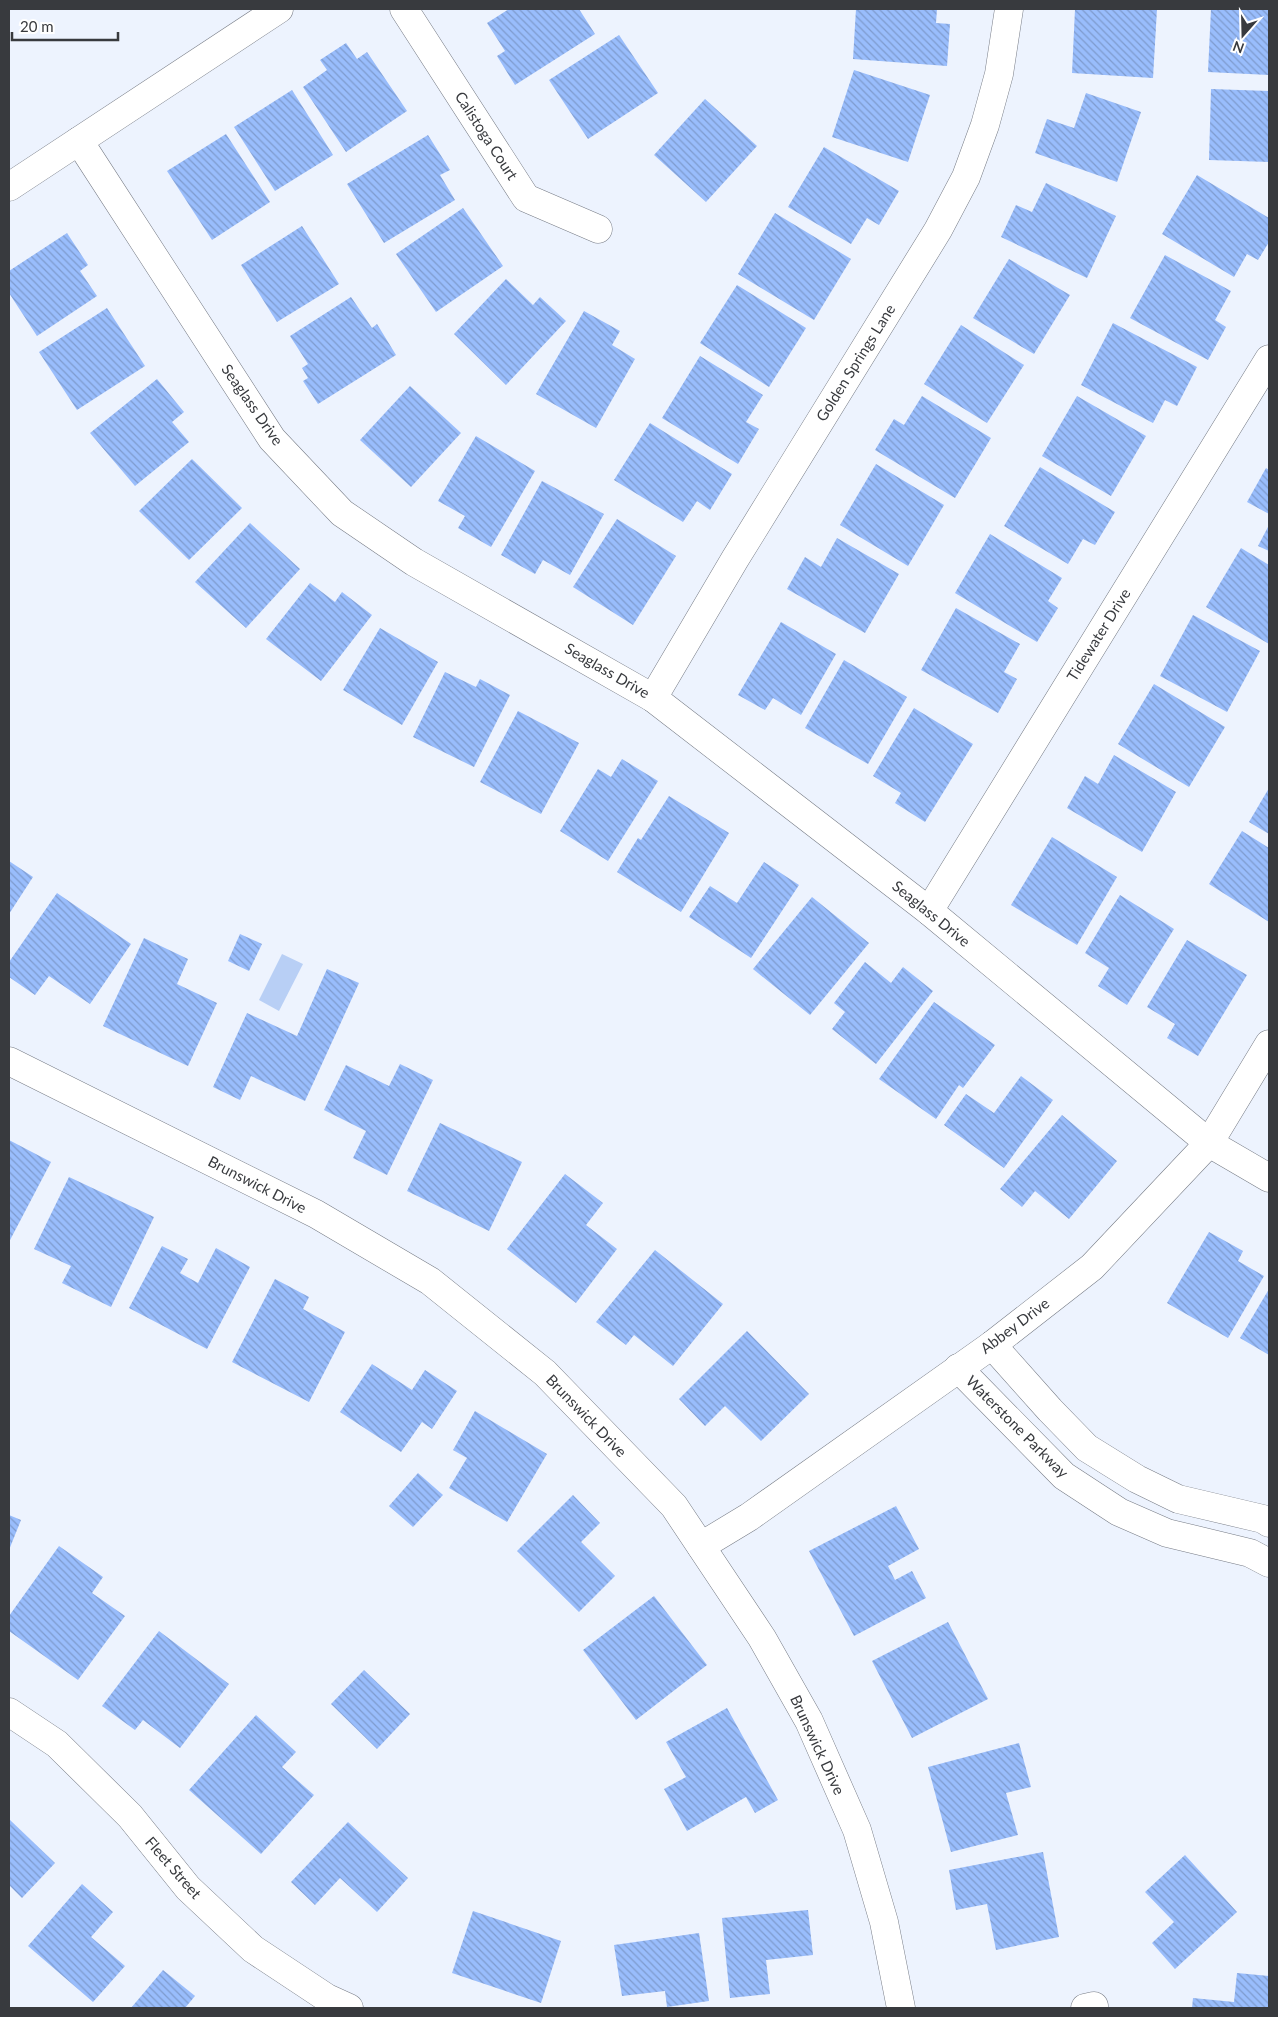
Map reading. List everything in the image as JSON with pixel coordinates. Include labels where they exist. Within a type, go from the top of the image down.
[{"type":"street","points":[[9,187],[279,9]]},
{"type":"street","name":"Calistoga Court","points":[[404,9],[526,198],[598,229]]},
{"type":"street","name":"Golden Springs Lane","points":[[654,698],[735,559],[938,230],[966,177],[999,74],[1009,9]]},
{"type":"street","name":"Seaglass Drive","points":[[79,142],[272,439],[342,512],[414,562],[654,698],[929,911],[1209,1143],[1269,1178]]},
{"type":"street","name":"Tidewater Drive","points":[[929,911],[1269,358]]},
{"type":"street","name":"Abbey Drive","points":[[701,1546],[749,1517],[992,1345],[1092,1267],[1209,1143],[1269,1044]]},
{"type":"street","name":"Brunswick Drive","points":[[9,1061],[316,1214],[430,1280],[545,1373],[674,1506],[762,1638],[809,1721],[857,1830],[884,1922],[901,2008]]},
{"type":"street","points":[[992,1345],[1087,1448],[1136,1480],[1178,1498],[1269,1522]]},
{"type":"street","name":"Waterstone Parkway","points":[[958,1368],[1064,1476],[1119,1512],[1167,1533],[1250,1553],[1269,1564]]},
{"type":"street","name":"Fleet Street","points":[[9,1712],[57,1744],[130,1816],[188,1888],[254,1949],[327,1998],[349,2008]]},
{"type":"water","points":[[282,954],[303,964],[279,1011],[259,1000]]},
{"type":"building","points":[[509,9],[579,9],[595,34],[515,85],[497,56],[505,51],[487,23]]},
{"type":"building","points":[[856,9],[937,9],[936,23],[950,24],[947,66],[853,59]]},
{"type":"building","points":[[1075,9],[1157,9],[1153,78],[1072,73]]},
{"type":"building","points":[[1211,9],[1269,9],[1269,75],[1208,72]]},
{"type":"building","points":[[619,35],[658,93],[588,139],[549,80]]},
{"type":"building","points":[[346,43],[357,59],[367,52],[407,111],[346,152],[303,87],[327,70],[320,60]]},
{"type":"building","points":[[854,70],[930,95],[908,162],[832,137]]},
{"type":"building","points":[[1211,89],[1269,91],[1269,162],[1209,160]]},
{"type":"building","points":[[292,90],[333,155],[275,191],[234,127]]},
{"type":"building","points":[[1086,93],[1141,112],[1117,182],[1035,153],[1047,119],[1074,128]]},
{"type":"building","points":[[705,99],[757,146],[706,202],[654,155]]},
{"type":"building","points":[[226,134],[270,202],[212,240],[167,171]]},
{"type":"building","points":[[428,135],[450,170],[440,175],[455,200],[384,243],[347,184]]},
{"type":"building","points":[[824,147],[899,191],[879,225],[867,218],[851,244],[788,207]]},
{"type":"building","points":[[1197,175],[1269,218],[1269,242],[1258,260],[1247,254],[1234,277],[1162,234]]},
{"type":"building","points":[[1046,183],[1116,216],[1087,278],[1001,237],[1016,205],[1032,212]]},
{"type":"building","points":[[463,208],[503,266],[436,312],[396,254]]},
{"type":"building","points":[[775,213],[851,259],[814,320],[738,274]]},
{"type":"building","points":[[302,226],[339,284],[277,322],[241,265]]},
{"type":"building","points":[[67,233],[88,265],[80,271],[97,296],[37,336],[9,293],[9,271]]},
{"type":"building","points":[[1165,255],[1231,291],[1215,320],[1226,327],[1208,360],[1130,318]]},
{"type":"building","points":[[1009,259],[1070,295],[1034,354],[973,318]]},
{"type":"building","points":[[506,279],[533,305],[540,297],[566,321],[506,385],[454,334]]},
{"type":"building","points":[[737,285],[806,328],[769,387],[700,343]]},
{"type":"building","points":[[351,297],[372,328],[377,324],[396,355],[318,404],[303,381],[308,378],[302,368],[308,364],[290,336]]},
{"type":"building","points":[[107,308],[145,366],[77,410],[39,352]]},
{"type":"building","points":[[584,311],[620,331],[612,345],[635,359],[596,428],[536,394]]},
{"type":"building","points":[[1113,323],[1197,367],[1177,406],[1165,400],[1153,423],[1081,385]]},
{"type":"building","points":[[961,325],[1024,365],[987,423],[924,384]]},
{"type":"building","points":[[700,356],[763,395],[746,422],[759,429],[738,464],[662,418]]},
{"type":"building","points":[[157,379],[184,412],[172,422],[189,442],[135,486],[90,433]]},
{"type":"building","points":[[410,386],[461,433],[411,487],[360,440]]},
{"type":"building","points":[[922,396],[991,438],[955,498],[875,450],[894,419],[904,425]]},
{"type":"building","points":[[1077,396],[1146,436],[1111,496],[1042,456]]},
{"type":"building","points":[[650,423],[732,474],[710,510],[697,501],[683,522],[614,480]]},
{"type":"building","points":[[476,436],[535,471],[491,547],[458,528],[465,516],[438,501]]},
{"type":"building","points":[[192,459],[242,508],[189,560],[139,511]]},
{"type":"building","points":[[876,464],[944,505],[908,566],[840,525]]},
{"type":"building","points":[[1040,467],[1115,512],[1095,545],[1083,539],[1068,564],[1004,526]]},
{"type":"building","points":[[1266,468],[1269,470],[1269,514],[1247,502]]},
{"type":"building","points":[[542,481],[604,514],[570,575],[543,560],[535,574],[501,555]]},
{"type":"building","points":[[617,519],[676,556],[633,625],[573,587]]},
{"type":"building","points":[[250,523],[300,569],[246,628],[195,582]]},
{"type":"building","points":[[1269,525],[1269,551],[1258,546]]},
{"type":"building","points":[[990,534],[1062,578],[1048,601],[1058,608],[1037,642],[955,593]]},
{"type":"building","points":[[837,538],[899,574],[865,633],[787,589],[805,557],[821,567]]},
{"type":"building","points":[[1241,548],[1269,565],[1269,644],[1206,607]]},
{"type":"building","points":[[310,583],[335,602],[342,592],[372,615],[321,681],[266,639]]},
{"type":"building","points":[[956,608],[1020,644],[1004,672],[1017,679],[998,713],[921,670]]},
{"type":"building","points":[[1193,615],[1260,651],[1227,712],[1160,676]]},
{"type":"building","points":[[781,622],[836,654],[801,715],[773,698],[765,710],[738,695]]},
{"type":"building","points":[[380,628],[438,662],[402,725],[343,690]]},
{"type":"building","points":[[844,660],[907,697],[868,764],[805,728]]},
{"type":"building","points":[[445,672],[476,687],[480,679],[510,695],[474,767],[413,737]]},
{"type":"building","points":[[1154,684],[1225,727],[1189,787],[1118,744]]},
{"type":"building","points":[[914,708],[973,744],[925,822],[895,803],[901,793],[873,776]]},
{"type":"building","points":[[518,711],[579,743],[541,814],[480,782]]},
{"type":"building","points":[[1114,755],[1176,792],[1142,852],[1067,808],[1085,776],[1098,784]]},
{"type":"building","points":[[622,759],[658,781],[608,861],[560,831],[598,769],[611,777]]},
{"type":"building","points":[[1269,788],[1269,834],[1249,822]]},
{"type":"building","points":[[669,796],[729,833],[681,912],[617,872],[638,838],[641,840]]},
{"type":"building","points":[[1242,831],[1269,848],[1269,922],[1209,884]]},
{"type":"building","points":[[1052,837],[1117,877],[1077,945],[1011,905]]},
{"type":"building","points":[[9,861],[33,877],[9,914]]},
{"type":"building","points":[[764,862],[799,885],[751,958],[689,917],[710,886],[737,903]]},
{"type":"building","points":[[57,893],[131,944],[90,1004],[49,976],[35,995],[9,977],[9,962]]},
{"type":"building","points":[[1120,895],[1174,929],[1127,1005],[1098,986],[1109,968],[1085,953]]},
{"type":"building","points":[[812,897],[869,943],[810,1015],[753,969]]},
{"type":"building","points":[[240,934],[262,944],[249,971],[228,961]]},
{"type":"building","points":[[144,938],[188,959],[177,984],[217,1003],[188,1066],[103,1026]]},
{"type":"building","points":[[1187,940],[1247,975],[1198,1056],[1167,1038],[1175,1024],[1147,1007]]},
{"type":"building","points":[[865,962],[891,983],[903,967],[933,991],[876,1064],[832,1029],[845,1012],[834,1003]]},
{"type":"building","points":[[327,969],[359,983],[305,1101],[251,1076],[240,1100],[213,1087],[247,1013],[297,1036]]},
{"type":"building","points":[[934,1002],[995,1045],[963,1088],[959,1085],[936,1119],[879,1079]]},
{"type":"building","points":[[400,1064],[433,1080],[387,1175],[353,1158],[366,1131],[324,1110],[346,1065],[389,1086]]},
{"type":"building","points":[[1021,1076],[1053,1100],[1004,1168],[944,1125],[966,1094],[994,1113]]},
{"type":"building","points":[[1062,1115],[1117,1161],[1069,1219],[1035,1191],[1022,1207],[1000,1189]]},
{"type":"building","points":[[440,1123],[522,1162],[489,1231],[407,1191]]},
{"type":"building","points":[[9,1140],[51,1162],[9,1242]]},
{"type":"building","points":[[565,1174],[603,1203],[586,1225],[617,1249],[576,1303],[507,1249]]},
{"type":"building","points":[[69,1177],[154,1217],[111,1307],[62,1283],[71,1266],[34,1249]]},
{"type":"building","points":[[1209,1232],[1243,1251],[1238,1261],[1264,1276],[1228,1338],[1167,1303]]},
{"type":"building","points":[[162,1246],[188,1259],[180,1273],[198,1283],[216,1248],[250,1267],[207,1349],[129,1308]]},
{"type":"building","points":[[655,1250],[723,1304],[673,1366],[634,1335],[626,1345],[596,1322]]},
{"type":"building","points":[[275,1279],[309,1297],[303,1309],[345,1332],[309,1402],[232,1362]]},
{"type":"building","points":[[1269,1289],[1269,1355],[1240,1338]]},
{"type":"building","points":[[747,1331],[809,1394],[761,1441],[725,1406],[705,1426],[679,1399]]},
{"type":"building","points":[[372,1364],[412,1390],[425,1370],[457,1391],[432,1429],[422,1422],[401,1452],[340,1412]]},
{"type":"building","points":[[475,1411],[547,1454],[507,1522],[449,1488],[467,1458],[453,1450]]},
{"type":"building","points":[[418,1473],[443,1495],[413,1527],[389,1506]]},
{"type":"building","points":[[573,1495],[600,1523],[581,1542],[615,1576],[579,1612],[517,1551]]},
{"type":"building","points":[[896,1506],[919,1549],[888,1566],[895,1580],[912,1571],[926,1598],[854,1636],[809,1551]]},
{"type":"building","points":[[9,1515],[21,1520],[9,1550]]},
{"type":"building","points":[[59,1546],[103,1577],[92,1593],[125,1616],[78,1680],[9,1631],[9,1616]]},
{"type":"building","points":[[654,1596],[707,1665],[636,1720],[583,1650]]},
{"type":"building","points":[[948,1622],[988,1699],[912,1738],[872,1661]]},
{"type":"building","points":[[159,1631],[229,1684],[180,1748],[143,1720],[135,1730],[102,1706]]},
{"type":"building","points":[[364,1670],[410,1714],[377,1749],[331,1704]]},
{"type":"building","points":[[727,1708],[778,1800],[755,1813],[746,1797],[687,1831],[664,1789],[686,1777],[666,1742]]},
{"type":"building","points":[[256,1715],[296,1752],[282,1767],[314,1795],[261,1854],[189,1790]]},
{"type":"building","points":[[1019,1743],[1031,1787],[1006,1793],[1018,1835],[951,1852],[928,1767]]},
{"type":"building","points":[[9,1819],[55,1863],[22,1898],[9,1885]]},
{"type":"building","points":[[348,1822],[408,1878],[377,1912],[340,1878],[315,1905],[291,1882]]},
{"type":"building","points":[[1043,1852],[1059,1937],[996,1950],[987,1904],[956,1910],[949,1870]]},
{"type":"building","points":[[1185,1855],[1237,1912],[1175,1969],[1152,1943],[1174,1922],[1145,1892]]},
{"type":"building","points":[[82,1884],[113,1912],[91,1937],[125,1966],[93,2002],[28,1946]]},
{"type":"building","points":[[808,1910],[813,1955],[766,1960],[770,1994],[730,1998],[722,1918]]},
{"type":"building","points":[[473,1911],[561,1941],[541,2003],[452,1973]]},
{"type":"building","points":[[699,1933],[709,2001],[667,2007],[665,1991],[622,1996],[614,1945]]},
{"type":"building","points":[[163,1970],[195,1996],[185,2008],[131,2008]]},
{"type":"building","points":[[1237,1973],[1269,1976],[1269,2008],[1192,2008],[1193,1998],[1234,2002]]}]
